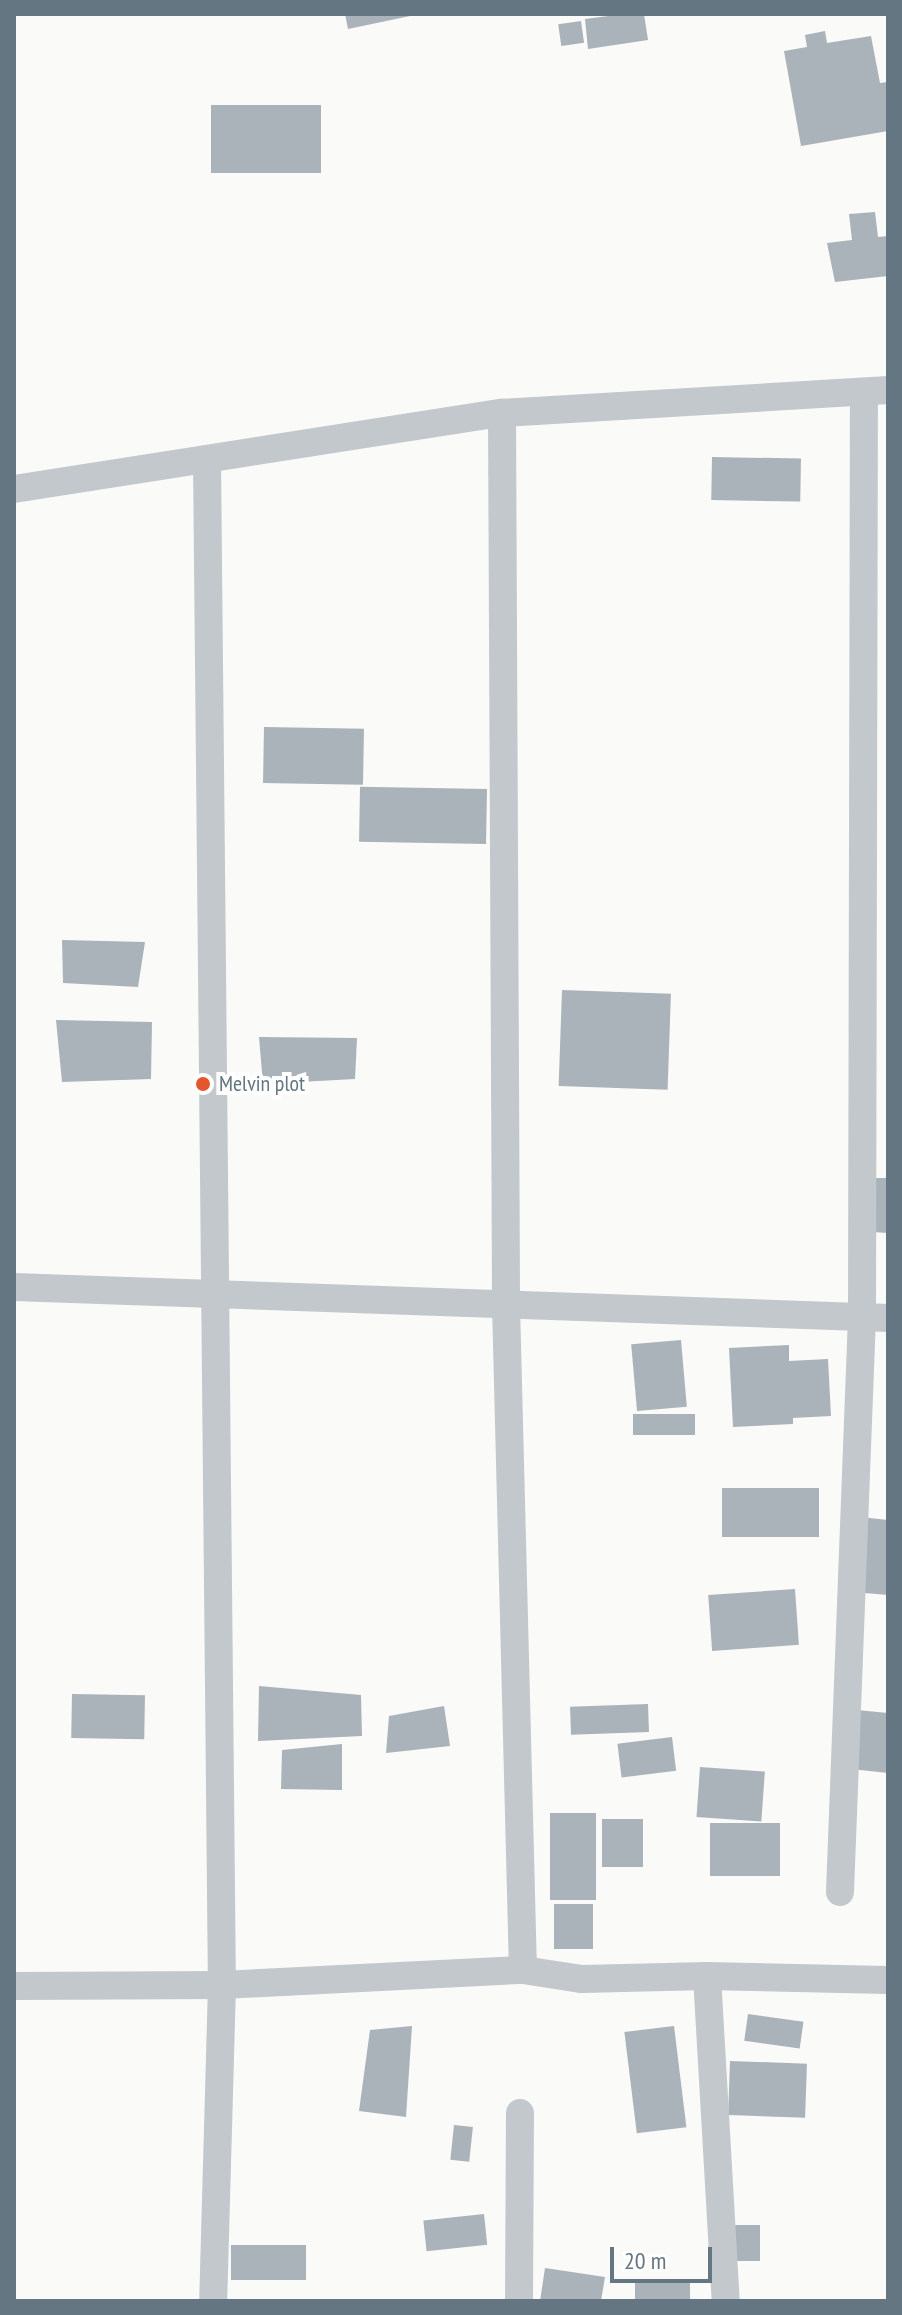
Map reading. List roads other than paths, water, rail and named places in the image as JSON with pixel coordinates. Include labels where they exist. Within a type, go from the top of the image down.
[{"type":"street","points":[[14,489],[502,413],[876,391],[875,1317],[840,1892]]},
{"type":"street","points":[[502,413],[506,1305],[523,1970]]},
{"type":"street","points":[[207,459],[222,1985],[213,2301]]},
{"type":"street","points":[[14,1287],[875,1317]]},
{"type":"street","points":[[14,1986],[222,1985],[523,1970],[582,1979],[707,1976],[888,1980]]},
{"type":"street","points":[[707,1976],[726,2301]]},
{"type":"street","points":[[519,2301],[520,2113]]},
{"type":"place","name":"Melvin plot","points":[[203,1084]]}]
